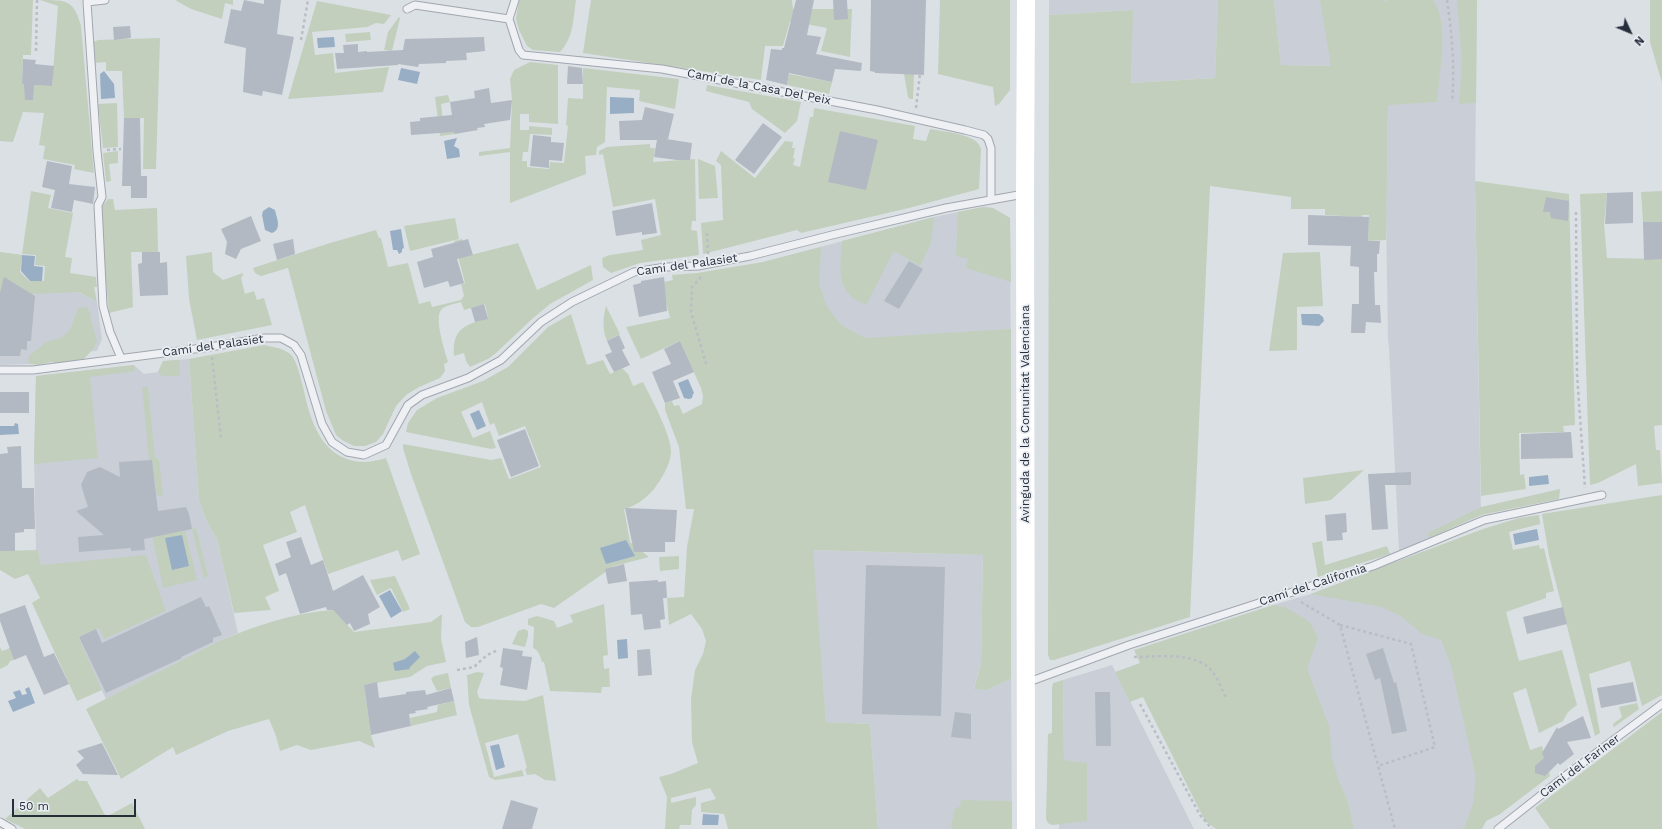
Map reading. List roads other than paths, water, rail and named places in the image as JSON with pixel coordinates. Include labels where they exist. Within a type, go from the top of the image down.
[{"type":"main road","name":"Avinguda de la Comunitat Valenciana","points":[[1026,0],[1026,829]]},
{"type":"lane","points":[[105,0],[84,1],[102,197],[98,206],[103,306],[110,332],[120,358]]},
{"type":"lane","points":[[407,9],[415,5],[509,19],[514,0]]},
{"type":"lane","name":"Camí de la Casa Del Peix","points":[[509,19],[519,50],[523,55],[662,69],[877,110],[965,130],[984,136],[988,139],[991,148],[991,199]]},
{"type":"lane","name":"Camí del Palasiet","points":[[0,370],[33,370],[210,347],[264,338],[281,338],[294,345],[301,355],[322,424],[332,442],[347,452],[364,455],[386,444],[408,405],[422,395],[468,378],[501,360],[541,322],[572,302],[634,272],[666,267],[710,264],[750,256],[832,234],[991,199],[1025,194]]},
{"type":"lane","name":"Camí del California","points":[[1026,683],[1118,649],[1373,566],[1484,520],[1602,495]]},
{"type":"lane","name":"Camí del Fariner","points":[[1498,829],[1569,773],[1662,704]]},
{"type":"lane","points":[[0,822],[12,829]]},
{"type":"water","points":[[334,37],[335,47],[318,48],[317,38]]},
{"type":"water","points":[[401,68],[420,72],[417,84],[398,80]]},
{"type":"water","points":[[104,71],[114,84],[115,98],[101,99],[100,74]]},
{"type":"water","points":[[610,97],[634,98],[634,113],[610,114]]},
{"type":"water","points":[[457,138],[454,146],[459,149],[460,157],[447,159],[444,141]]},
{"type":"water","points":[[269,207],[275,210],[278,223],[277,229],[272,233],[265,230],[262,215],[263,211]]},
{"type":"water","points":[[401,229],[404,248],[399,254],[397,250],[393,250],[390,231]]},
{"type":"water","points":[[22,255],[35,256],[34,266],[43,267],[42,281],[30,281],[21,271]]},
{"type":"water","points":[[1301,314],[1319,314],[1323,317],[1324,321],[1319,326],[1302,325]]},
{"type":"water","points":[[688,379],[694,393],[692,398],[689,399],[684,398],[678,383]]},
{"type":"water","points":[[479,410],[486,426],[477,430],[470,414]]},
{"type":"water","points":[[15,423],[18,424],[19,434],[0,435],[0,426],[14,426]]},
{"type":"water","points":[[1548,475],[1549,484],[1529,486],[1529,477]]},
{"type":"water","points":[[1537,529],[1539,540],[1515,545],[1513,534]]},
{"type":"water","points":[[182,535],[189,566],[172,570],[165,538]]},
{"type":"water","points":[[626,540],[635,556],[606,564],[600,548]]},
{"type":"water","points":[[390,590],[402,611],[391,618],[379,596]]},
{"type":"water","points":[[627,639],[628,658],[618,659],[617,640]]},
{"type":"water","points":[[415,651],[420,657],[409,668],[410,669],[395,671],[393,663],[405,659]]},
{"type":"water","points":[[29,687],[35,703],[13,712],[8,701],[16,698],[13,692],[20,690],[22,695],[27,694],[25,689]]},
{"type":"water","points":[[499,744],[505,767],[496,770],[490,746]]},
{"type":"water","points":[[703,814],[719,815],[718,825],[702,825]]}]
